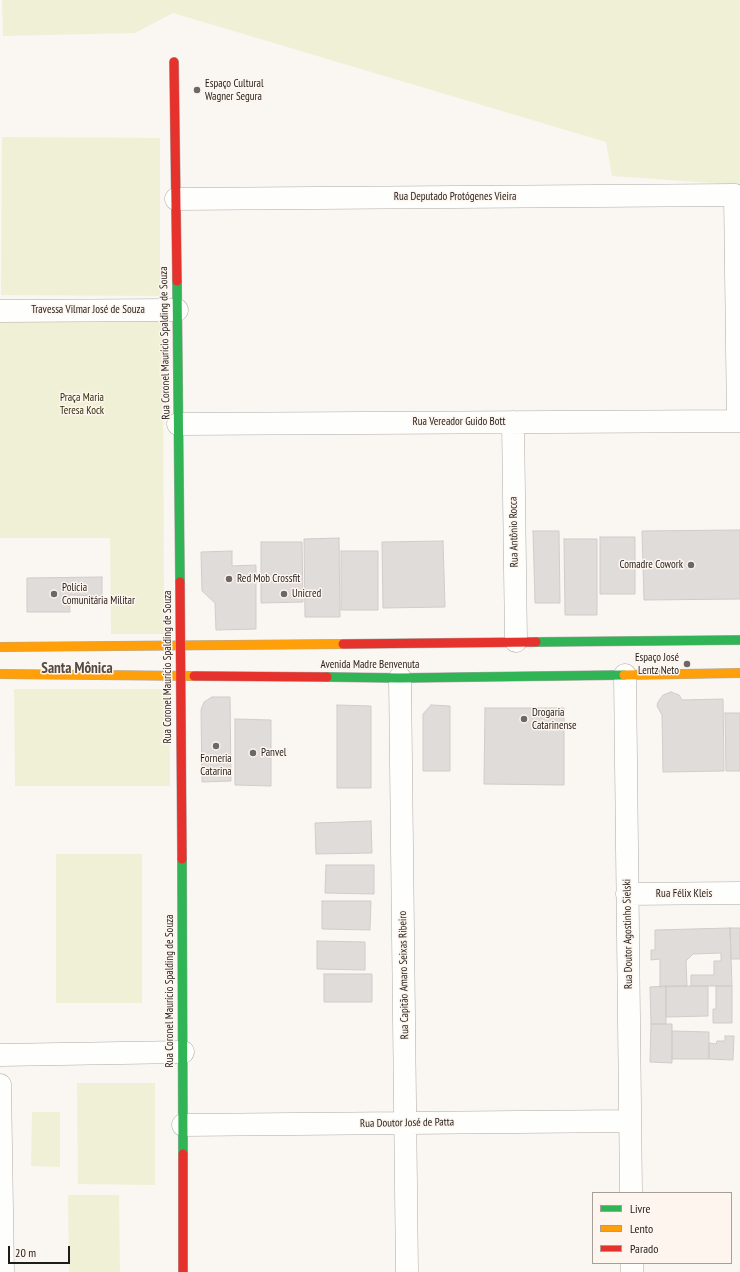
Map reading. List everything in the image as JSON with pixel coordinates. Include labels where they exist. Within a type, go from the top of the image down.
[{"type":"main road","name":"Rua Coronel Maurício Spalding de Souza","points":[[174,62],[181,676],[183,1272]]},
{"type":"main road","name":"Avenida Madre Benvenuta","points":[[0,646],[740,640]]},
{"type":"main road","name":"Avenida Madre Benvenuta","points":[[0,674],[400,678],[740,673]]},
{"type":"street","name":"Rua Deputado Protógenes Vieira","points":[[176,199],[735,195],[739,421]]},
{"type":"street","name":"Travessa Vilmar José de Souza","points":[[0,311],[177,310]]},
{"type":"street","name":"Rua Vereador Guido Bott","points":[[178,424],[739,421]]},
{"type":"street","name":"Rua Antônio Rocca","points":[[513,422],[516,641]]},
{"type":"street","name":"Rua Doutor Agostinho Sielski","points":[[625,674],[631,1192]]},
{"type":"street","name":"Rua Capitão Amaro Seixas Ribeiro","points":[[400,678],[407,1272]]},
{"type":"street","name":"Rua Félix Kleis","points":[[627,894],[740,893]]},
{"type":"street","points":[[0,1055],[182,1052]]},
{"type":"street","points":[[0,1085],[3,1272]]},
{"type":"street","name":"Rua Doutor José de Patta","points":[[183,1125],[630,1120]]},
{"type":"green space","points":[[2,0],[740,0],[740,185],[612,176],[606,142],[173,13],[135,33],[3,36]]},
{"type":"green space","points":[[2,137],[160,138],[160,296],[1,295]]},
{"type":"green space","name":"Praça Maria Teresa Kock","points":[[0,320],[163,321],[164,634],[111,634],[110,538],[0,538]]},
{"type":"green space","points":[[14,689],[170,689],[170,786],[15,786]]},
{"type":"green space","points":[[56,854],[142,854],[142,1003],[56,1003]]},
{"type":"green space","points":[[77,1083],[155,1083],[155,1185],[78,1184]]},
{"type":"green space","points":[[32,1112],[60,1112],[60,1167],[31,1166]]},
{"type":"green space","points":[[68,1195],[119,1195],[120,1272],[69,1272]]},
{"type":"building","name":"Comadre Cowork","points":[[740,530],[740,599],[644,600],[642,531]]},
{"type":"building","points":[[533,531],[559,531],[560,603],[535,603]]},
{"type":"building","points":[[600,537],[635,537],[635,594],[600,594]]},
{"type":"building","points":[[339,538],[340,617],[305,617],[304,539]]},
{"type":"building","points":[[564,539],[597,539],[597,615],[565,615]]},
{"type":"building","points":[[443,541],[445,607],[383,608],[382,542]]},
{"type":"building","points":[[261,542],[302,542],[303,602],[261,603]]},
{"type":"building","name":"Red Mob Crossfit","points":[[232,551],[232,566],[256,565],[256,629],[216,630],[215,603],[202,591],[201,552]]},
{"type":"building","points":[[341,551],[378,551],[378,610],[341,610]]},
{"type":"building","points":[[102,577],[102,596],[69,595],[70,612],[27,612],[27,578]]},
{"type":"building","points":[[671,692],[679,695],[682,700],[723,699],[724,771],[663,772],[662,715],[657,706],[663,695]]},
{"type":"building","name":"Forneria Catarina","points":[[212,697],[230,697],[231,781],[202,782],[201,710],[204,702]]},
{"type":"building","points":[[337,705],[371,706],[371,788],[337,788]]},
{"type":"building","points":[[431,705],[450,706],[450,771],[423,771],[423,714]]},
{"type":"building","points":[[485,708],[564,708],[564,785],[484,784]]},
{"type":"building","points":[[725,713],[740,713],[740,771],[726,771]]},
{"type":"building","name":"Panvel","points":[[235,719],[271,720],[271,786],[235,785]]},
{"type":"building","points":[[371,821],[372,853],[316,854],[315,823]]},
{"type":"building","points":[[326,865],[374,865],[374,894],[325,893]]},
{"type":"building","points":[[322,901],[371,901],[370,930],[322,929]]},
{"type":"building","points":[[730,928],[732,986],[691,986],[691,975],[714,975],[714,961],[721,961],[721,953],[693,954],[686,961],[687,986],[660,987],[660,959],[651,960],[651,950],[655,950],[655,930]]},
{"type":"building","points":[[730,928],[740,928],[740,959],[731,959]]},
{"type":"building","points":[[317,941],[365,942],[365,970],[317,969]]},
{"type":"building","points":[[324,974],[372,974],[372,1002],[324,1002]]},
{"type":"building","points":[[666,986],[666,1024],[651,1024],[650,987]]},
{"type":"building","points":[[666,986],[708,986],[708,1016],[666,1017]]},
{"type":"building","points":[[716,986],[732,986],[732,1023],[713,1023],[713,1009],[716,1009]]},
{"type":"building","points":[[651,1024],[672,1024],[672,1063],[650,1062]]},
{"type":"building","points":[[672,1031],[709,1032],[709,1059],[672,1059]]},
{"type":"building","points":[[725,1036],[734,1036],[733,1060],[709,1059],[709,1043],[716,1044],[717,1041],[725,1041]]},
{"type":"traffic: fast","points":[[177,281],[180,582]]},
{"type":"traffic: fast","points":[[536,642],[740,640]]},
{"type":"traffic: fast","points":[[327,677],[400,678],[624,675]]},
{"type":"traffic: fast","points":[[182,859],[183,1154]]},
{"type":"traffic: slow","points":[[0,647],[343,644]]},
{"type":"traffic: slow","points":[[624,675],[740,673]]},
{"type":"traffic: slow","points":[[0,674],[194,676]]},
{"type":"traffic: jam","points":[[174,62],[177,281]]},
{"type":"traffic: jam","points":[[180,582],[182,859]]},
{"type":"traffic: jam","points":[[343,644],[536,642]]},
{"type":"traffic: jam","points":[[194,676],[327,677]]},
{"type":"traffic: jam","points":[[183,1154],[183,1272]]},
{"type":"place","name":"Espaço Cultural Wagner Segura","points":[[197,90]]},
{"type":"place","name":"Comadre Cowork","points":[[691,565]]},
{"type":"place","name":"Red Mob Crossfit","points":[[229,579]]},
{"type":"place","name":"Polícia Comunitária Militar","points":[[54,594]]},
{"type":"place","name":"Unicred","points":[[284,594]]},
{"type":"place","name":"Espaço José Lentz Neto","points":[[687,664]]},
{"type":"place","name":"Drogaria Catarinense","points":[[524,719]]},
{"type":"place","name":"Forneria Catarina","points":[[216,746]]},
{"type":"place","name":"Panvel","points":[[253,753]]},
{"type":"district","name":"Santa Mônica","points":[[77,669]]}]
